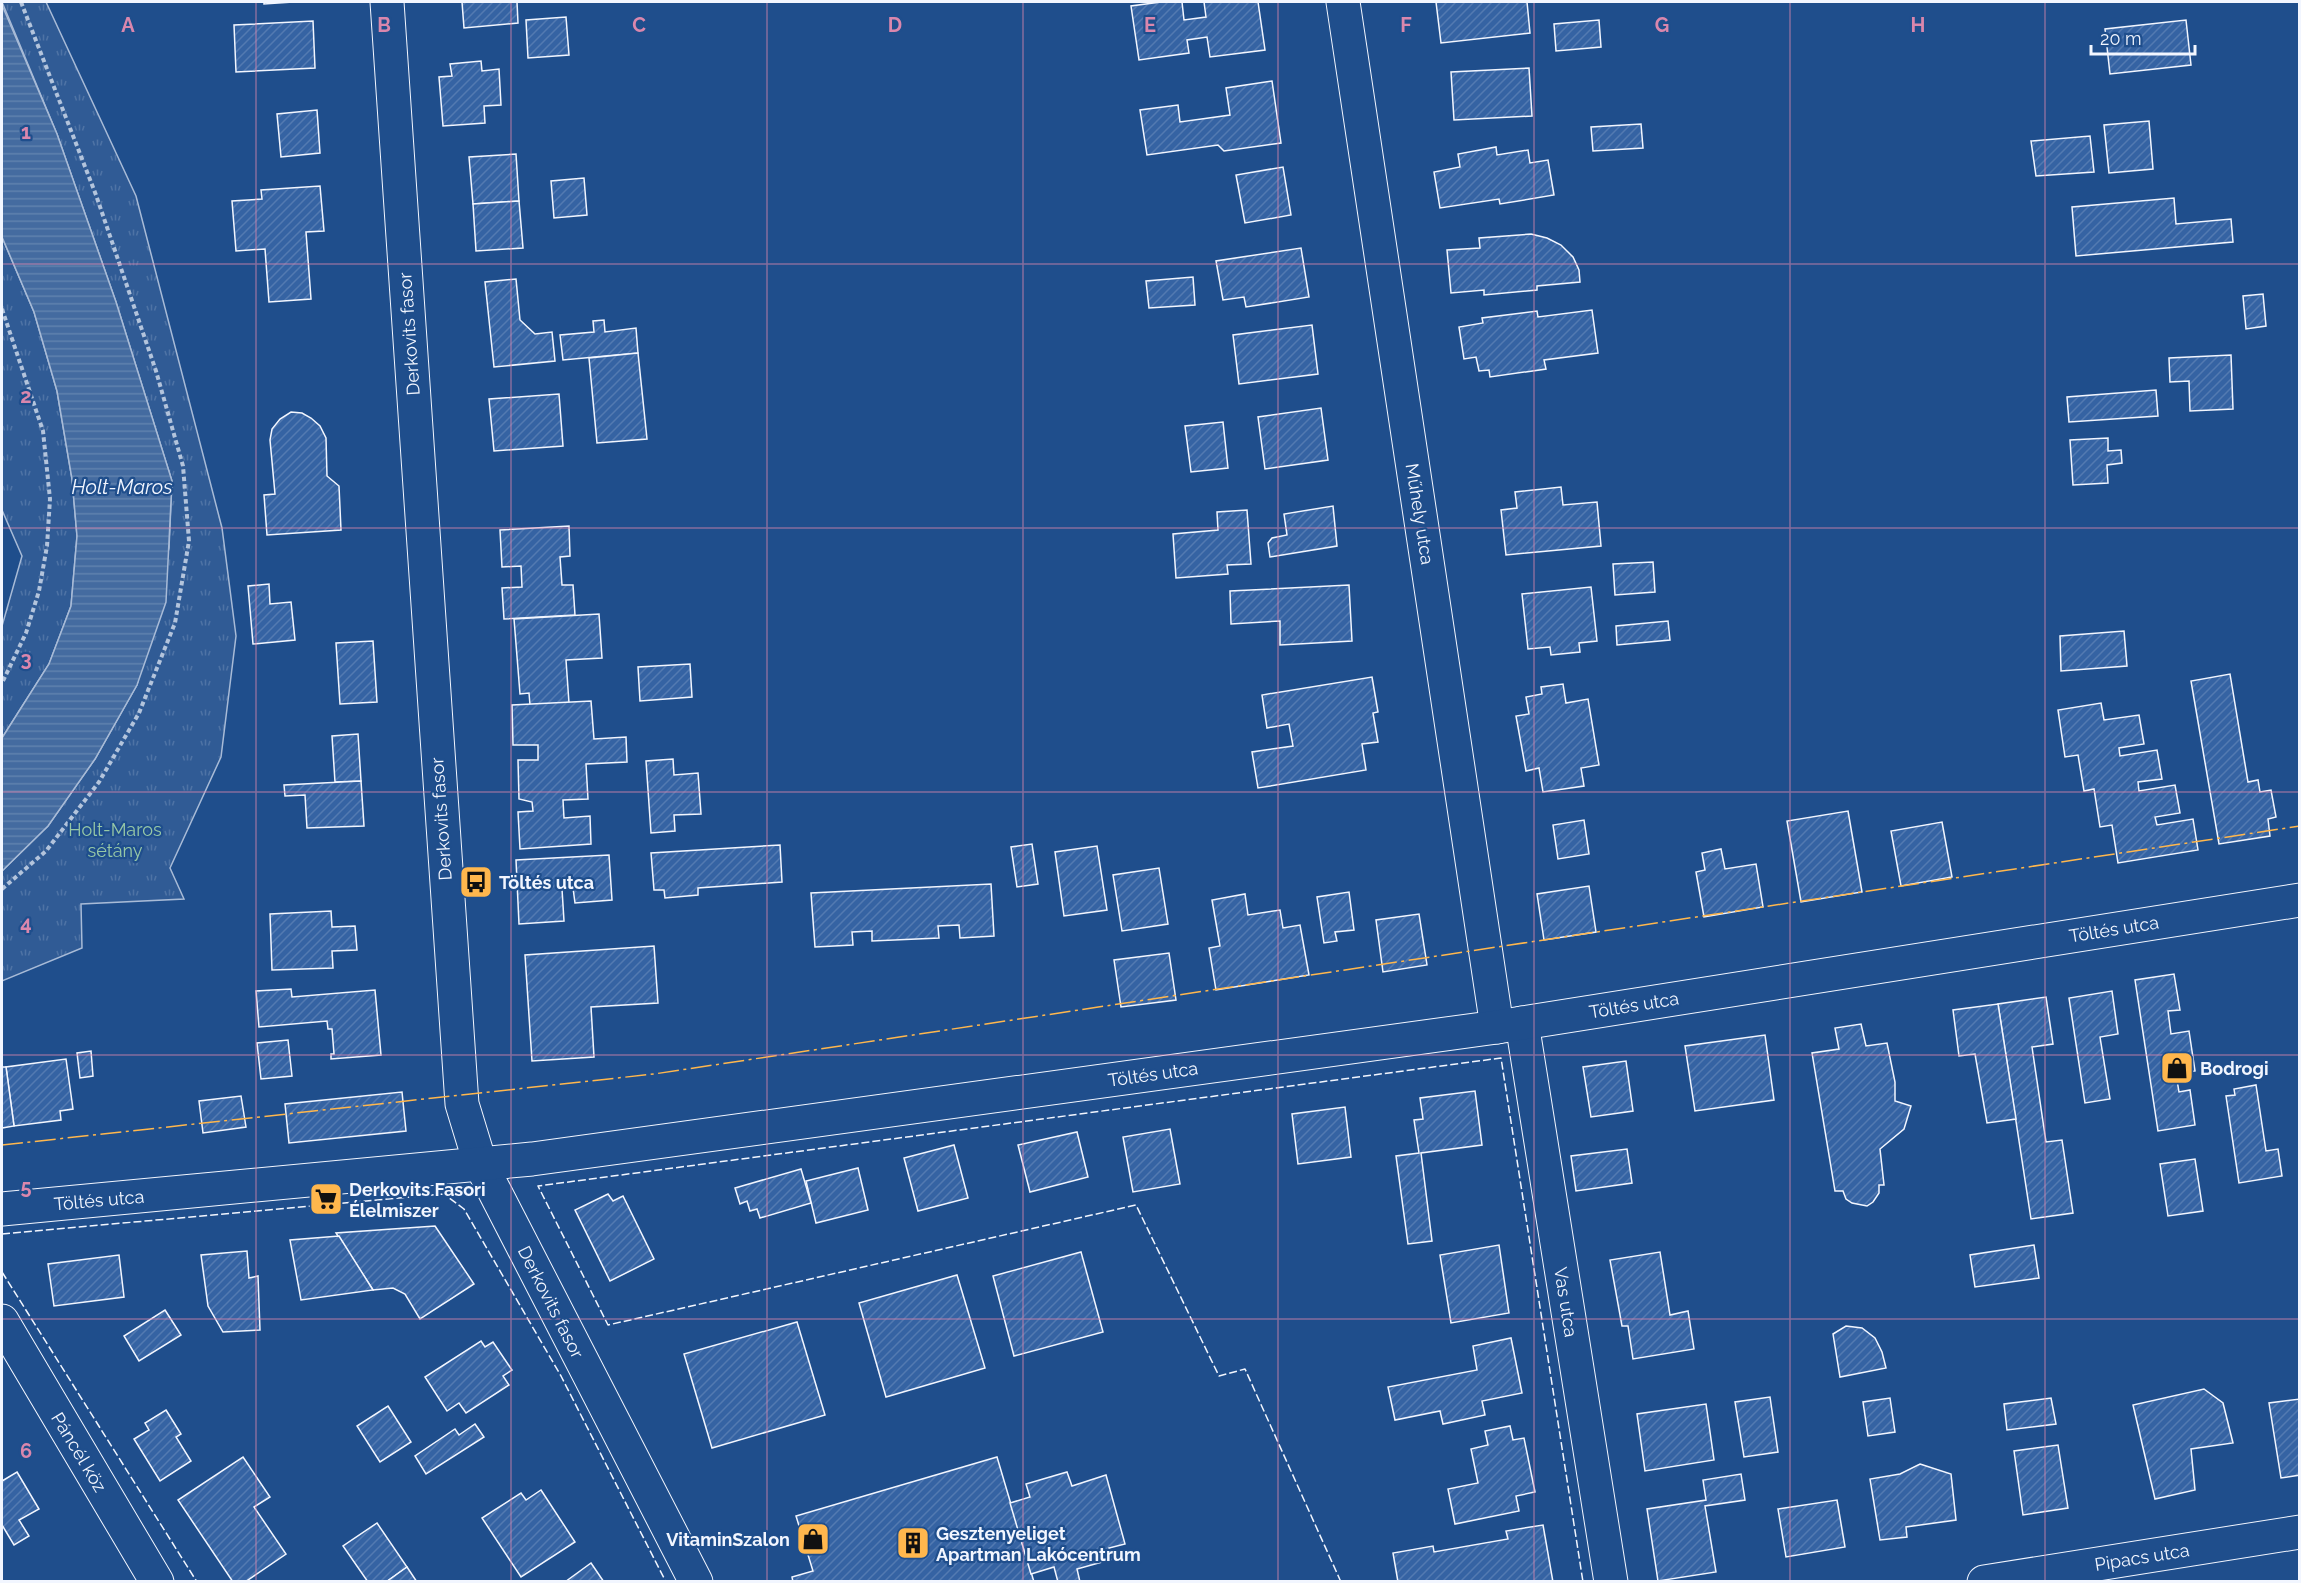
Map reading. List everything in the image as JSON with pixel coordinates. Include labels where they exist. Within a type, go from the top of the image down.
[{"type":"street","name":"Derkovits fasor","points":[[387,2],[462,1104],[480,1163],[696,1581]]},
{"type":"street","name":"Műhely utca","points":[[1343,2],[1510,1025]]},
{"type":"street","name":"Töltés utca","points":[[2,1209],[532,1159],[1510,1025],[2300,900]]},
{"type":"street","name":"Vas utca","points":[[1510,1025],[1611,1581]]},
{"type":"street","name":"Páncél köz","points":[[2,1322],[157,1581]]},
{"type":"street","name":"Pipacs utca","points":[[1984,1581],[2300,1532]]},
{"type":"path","points":[[2,889],[46,851],[99,782],[139,713],[175,623],[189,541],[183,466],[156,371],[96,195],[21,2]]},
{"type":"path","points":[[2,309],[43,431],[50,500],[47,546],[39,591],[26,633],[2,683]]},
{"type":"green space","name":"Holt-Maros sétány","points":[[2,2],[46,2],[136,196],[222,528],[236,636],[221,757],[170,868],[184,899],[81,904],[82,948],[2,981],[2,871],[48,826],[95,759],[137,685],[169,548],[172,481],[116,302],[57,134]]},
{"type":"green space","points":[[2,237],[34,312],[57,391],[72,479],[77,536],[71,606],[49,664],[2,738],[2,626],[22,556],[2,510]]},
{"type":"water","name":"Holt-Maros","points":[[2,5],[57,134],[116,302],[172,481],[166,602],[137,685],[95,759],[48,826],[2,871],[2,738],[49,664],[71,606],[77,536],[72,479],[57,391],[34,312],[2,237]]},
{"type":"building","points":[[264,2],[293,2],[264,4]]},
{"type":"building","points":[[462,2],[517,2],[518,23],[464,28]]},
{"type":"building","points":[[1182,2],[1184,20],[1206,17],[1204,2],[1258,2],[1265,50],[1210,57],[1207,37],[1187,40],[1189,53],[1139,60],[1131,6]]},
{"type":"building","points":[[1436,2],[1527,2],[1530,33],[1441,43]]},
{"type":"building","points":[[566,17],[569,55],[528,58],[526,20]]},
{"type":"building","points":[[1599,20],[1601,47],[1556,51],[1554,24]]},
{"type":"building","points":[[2186,20],[2191,65],[2110,74],[2105,29]]},
{"type":"building","points":[[313,21],[315,68],[236,72],[234,25]]},
{"type":"building","points":[[481,61],[482,71],[499,69],[501,105],[484,106],[485,123],[443,126],[439,77],[452,76],[450,64]]},
{"type":"building","points":[[1529,68],[1532,116],[1454,120],[1451,72]]},
{"type":"building","points":[[1272,81],[1281,143],[1224,151],[1218,145],[1147,155],[1140,110],[1178,105],[1180,122],[1230,115],[1226,88]]},
{"type":"building","points":[[317,110],[320,153],[281,157],[277,114]]},
{"type":"building","points":[[2149,121],[2153,169],[2109,173],[2104,125]]},
{"type":"building","points":[[1641,124],[1643,148],[1593,151],[1591,127]]},
{"type":"building","points":[[2090,136],[2094,172],[2036,176],[2031,141]]},
{"type":"building","points":[[1496,147],[1497,155],[1528,150],[1530,163],[1548,160],[1554,195],[1500,204],[1499,199],[1440,208],[1434,172],[1460,167],[1458,154]]},
{"type":"building","points":[[516,154],[519,201],[473,204],[469,157]]},
{"type":"building","points":[[1283,167],[1291,215],[1245,223],[1236,175]]},
{"type":"building","points":[[584,178],[587,215],[554,218],[551,181]]},
{"type":"building","points":[[320,186],[324,231],[306,232],[311,299],[269,302],[265,249],[236,251],[232,201],[262,199],[261,190]]},
{"type":"building","points":[[2174,198],[2176,224],[2231,219],[2233,242],[2076,256],[2072,207]]},
{"type":"building","points":[[519,201],[523,248],[476,251],[473,204]]},
{"type":"building","points":[[1531,234],[1561,245],[1573,257],[1579,270],[1580,282],[1537,286],[1537,290],[1484,295],[1484,290],[1451,293],[1447,250],[1480,248],[1479,238]]},
{"type":"building","points":[[1301,248],[1309,297],[1246,307],[1244,297],[1223,300],[1216,261]]},
{"type":"building","points":[[1193,277],[1195,305],[1149,308],[1146,281]]},
{"type":"building","points":[[516,279],[520,320],[535,334],[552,332],[555,361],[494,367],[485,282]]},
{"type":"building","points":[[2263,294],[2266,326],[2246,329],[2243,296]]},
{"type":"building","points":[[1592,310],[1598,353],[1544,360],[1546,369],[1490,377],[1489,370],[1479,371],[1476,357],[1464,359],[1459,327],[1483,323],[1482,318],[1537,311],[1538,317]]},
{"type":"building","points":[[604,320],[605,332],[636,328],[638,353],[563,360],[560,335],[594,332],[593,321]]},
{"type":"building","points":[[1312,325],[1318,374],[1239,384],[1233,335]]},
{"type":"building","points":[[638,353],[647,439],[597,443],[589,358]]},
{"type":"building","points":[[2231,355],[2233,409],[2190,411],[2189,381],[2170,382],[2169,358]]},
{"type":"building","points":[[2156,390],[2158,416],[2069,422],[2067,397]]},
{"type":"building","points":[[559,394],[563,446],[494,451],[489,399]]},
{"type":"building","points":[[1321,408],[1328,460],[1265,469],[1258,417]]},
{"type":"building","points":[[291,412],[302,413],[311,418],[320,426],[326,438],[327,476],[339,486],[341,530],[267,535],[264,495],[275,494],[270,440],[272,429],[280,419]]},
{"type":"building","points":[[1223,422],[1228,468],[1191,472],[1185,426]]},
{"type":"building","points":[[2108,438],[2108,451],[2121,450],[2122,463],[2107,465],[2108,483],[2073,485],[2070,440]]},
{"type":"building","points":[[1561,487],[1563,505],[1597,502],[1601,546],[1506,555],[1501,510],[1517,508],[1515,492]]},
{"type":"building","points":[[1333,506],[1337,546],[1270,557],[1268,543],[1272,538],[1287,535],[1284,514]]},
{"type":"building","points":[[1247,510],[1251,564],[1227,565],[1228,574],[1176,578],[1173,534],[1218,530],[1217,512]]},
{"type":"building","points":[[569,526],[570,556],[560,557],[562,585],[573,585],[575,615],[504,619],[502,588],[522,587],[521,566],[502,567],[500,530]]},
{"type":"building","points":[[1653,562],[1655,592],[1615,595],[1613,564]]},
{"type":"building","points":[[269,584],[270,604],[291,602],[295,640],[253,644],[248,586]]},
{"type":"building","points":[[1349,585],[1352,641],[1280,645],[1280,621],[1231,624],[1230,591]]},
{"type":"building","points":[[1591,587],[1597,641],[1579,643],[1580,652],[1551,655],[1550,647],[1528,649],[1522,594]]},
{"type":"building","points":[[599,614],[602,658],[566,660],[569,703],[530,705],[529,693],[520,694],[514,619]]},
{"type":"building","points":[[1668,621],[1670,640],[1617,645],[1616,626]]},
{"type":"building","points":[[2124,631],[2127,666],[2061,671],[2060,636]]},
{"type":"building","points":[[373,641],[377,702],[340,704],[336,643]]},
{"type":"building","points":[[690,664],[692,697],[640,701],[638,667]]},
{"type":"building","points":[[2230,674],[2248,782],[2258,780],[2260,792],[2271,790],[2276,817],[2268,819],[2270,836],[2219,844],[2191,681]]},
{"type":"building","points":[[1372,677],[1378,712],[1373,713],[1378,742],[1362,744],[1366,770],[1258,788],[1252,752],[1293,746],[1289,724],[1267,728],[1262,695]]},
{"type":"building","points":[[1563,684],[1566,703],[1588,699],[1599,765],[1581,768],[1584,786],[1543,792],[1539,768],[1526,771],[1516,716],[1529,714],[1526,697],[1542,694],[1541,687]]},
{"type":"building","points":[[591,701],[594,739],[626,737],[627,762],[586,764],[588,799],[563,800],[564,818],[590,816],[591,844],[520,849],[518,812],[533,811],[532,802],[519,799],[518,760],[538,760],[538,745],[513,745],[512,705]]},
{"type":"building","points":[[2101,703],[2104,720],[2139,715],[2144,744],[2119,748],[2120,756],[2157,750],[2162,779],[2138,782],[2139,791],[2175,785],[2180,813],[2155,817],[2157,825],[2193,819],[2198,850],[2118,863],[2112,825],[2100,827],[2094,789],[2084,791],[2078,755],[2065,757],[2058,710]]},
{"type":"building","points":[[358,734],[361,781],[335,782],[332,736]]},
{"type":"building","points":[[673,759],[674,775],[698,773],[701,814],[674,815],[675,831],[651,833],[646,761]]},
{"type":"building","points":[[361,781],[364,826],[307,828],[305,795],[285,796],[284,785]]},
{"type":"building","points":[[1848,811],[1862,892],[1801,902],[1787,821]]},
{"type":"building","points":[[1584,820],[1589,854],[1558,859],[1553,825]]},
{"type":"building","points":[[1942,822],[1952,877],[1901,886],[1891,831]]},
{"type":"building","points":[[1032,844],[1038,884],[1017,887],[1011,847]]},
{"type":"building","points":[[780,845],[782,882],[698,888],[698,895],[665,898],[664,890],[654,890],[651,853]]},
{"type":"building","points":[[1097,846],[1107,910],[1064,916],[1055,852]]},
{"type":"building","points":[[1721,849],[1725,869],[1756,864],[1763,907],[1704,917],[1696,872],[1705,870],[1702,853]]},
{"type":"building","points":[[609,855],[612,900],[575,903],[573,888],[562,889],[564,921],[519,924],[516,860]]},
{"type":"building","points":[[1159,868],[1168,924],[1122,931],[1113,875]]},
{"type":"building","points":[[991,884],[994,936],[960,938],[959,925],[938,926],[939,938],[872,941],[872,931],[852,932],[853,945],[815,947],[811,893]]},
{"type":"building","points":[[1589,886],[1596,932],[1544,940],[1537,894]]},
{"type":"building","points":[[1349,892],[1354,930],[1335,932],[1337,941],[1324,943],[1317,897]]},
{"type":"building","points":[[1245,894],[1248,915],[1280,910],[1283,928],[1300,925],[1309,975],[1216,990],[1209,948],[1220,946],[1212,900]]},
{"type":"building","points":[[331,911],[332,927],[355,926],[357,950],[332,951],[333,968],[272,970],[270,914]]},
{"type":"building","points":[[1419,914],[1427,965],[1383,972],[1376,920]]},
{"type":"building","points":[[654,946],[658,1003],[591,1007],[594,1057],[532,1061],[525,955]]},
{"type":"building","points":[[1169,953],[1176,1000],[1121,1007],[1114,960]]},
{"type":"building","points":[[2174,974],[2180,1010],[2168,1011],[2171,1034],[2189,1031],[2195,1071],[2176,1074],[2179,1092],[2190,1090],[2195,1125],[2158,1131],[2135,980]]},
{"type":"building","points":[[291,989],[292,997],[375,990],[381,1055],[331,1059],[331,1054],[334,1054],[332,1029],[328,1029],[327,1021],[259,1027],[256,991]]},
{"type":"building","points":[[2112,991],[2118,1034],[2100,1037],[2110,1099],[2085,1103],[2069,998]]},
{"type":"building","points":[[2046,997],[2053,1044],[2032,1047],[2046,1142],[2062,1140],[2073,1213],[2031,1219],[1998,1004]]},
{"type":"building","points":[[1998,1004],[2016,1119],[1987,1123],[1975,1054],[1959,1056],[1953,1010]]},
{"type":"building","points":[[1861,1024],[1866,1046],[1887,1043],[1895,1082],[1895,1101],[1911,1106],[1904,1129],[1880,1149],[1884,1185],[1879,1185],[1879,1193],[1867,1206],[1852,1203],[1846,1199],[1843,1191],[1835,1191],[1812,1053],[1839,1049],[1835,1028]]},
{"type":"building","points":[[1765,1035],[1774,1100],[1695,1111],[1685,1046]]},
{"type":"building","points":[[288,1040],[292,1076],[261,1079],[257,1043]]},
{"type":"building","points":[[91,1051],[93,1076],[80,1078],[77,1053]]},
{"type":"building","points":[[66,1059],[73,1109],[60,1111],[61,1120],[14,1126],[6,1067]]},
{"type":"building","points":[[1626,1061],[1633,1111],[1591,1117],[1583,1067]]},
{"type":"building","points":[[2,1067],[6,1067],[14,1126],[2,1128]]},
{"type":"building","points":[[2256,1085],[2266,1151],[2278,1149],[2282,1176],[2239,1183],[2226,1096],[2235,1095],[2234,1089]]},
{"type":"building","points":[[1475,1091],[1482,1145],[1421,1153],[1432,1241],[1408,1244],[1396,1156],[1419,1153],[1414,1120],[1423,1119],[1420,1098]]},
{"type":"building","points":[[402,1092],[406,1131],[289,1143],[285,1104]]},
{"type":"building","points":[[241,1096],[246,1127],[203,1133],[199,1101]]},
{"type":"building","points":[[1345,1107],[1351,1157],[1298,1164],[1292,1114]]},
{"type":"building","points":[[1170,1129],[1180,1184],[1133,1192],[1123,1137]]},
{"type":"building","points":[[1077,1132],[1088,1177],[1030,1192],[1018,1145]]},
{"type":"building","points":[[954,1145],[968,1198],[918,1211],[904,1158]]},
{"type":"building","points":[[1627,1149],[1632,1183],[1576,1191],[1571,1156]]},
{"type":"building","points":[[2195,1159],[2203,1211],[2168,1216],[2160,1164]]},
{"type":"building","points":[[858,1168],[868,1210],[816,1223],[806,1181]]},
{"type":"building","points":[[801,1169],[811,1203],[760,1218],[757,1209],[750,1211],[747,1201],[740,1204],[735,1188]]},
{"type":"building","points":[[608,1194],[613,1201],[623,1196],[654,1259],[610,1281],[575,1210]]},
{"type":"building","points":[[435,1226],[474,1284],[420,1319],[405,1294],[393,1288],[373,1290],[336,1233]]},
{"type":"building","points":[[339,1236],[373,1290],[301,1300],[290,1240]]},
{"type":"building","points":[[1499,1245],[1509,1313],[1451,1323],[1440,1255]]},
{"type":"building","points":[[2034,1245],[2039,1278],[1975,1287],[1970,1255]]},
{"type":"building","points":[[247,1251],[249,1278],[258,1276],[260,1330],[223,1332],[208,1306],[201,1255]]},
{"type":"building","points":[[1081,1252],[1103,1332],[1014,1356],[993,1276]]},
{"type":"building","points":[[1660,1252],[1670,1315],[1688,1311],[1694,1349],[1633,1359],[1628,1326],[1622,1326],[1610,1260]]},
{"type":"building","points":[[119,1255],[124,1297],[54,1306],[48,1264]]},
{"type":"building","points":[[957,1275],[985,1368],[886,1397],[859,1303]]},
{"type":"building","points":[[165,1310],[181,1335],[139,1361],[124,1336]]},
{"type":"building","points":[[797,1322],[825,1415],[712,1448],[684,1354]]},
{"type":"building","points":[[1846,1326],[1862,1328],[1875,1338],[1886,1368],[1840,1377],[1833,1334]]},
{"type":"building","points":[[1511,1338],[1522,1393],[1482,1401],[1485,1415],[1443,1424],[1440,1411],[1395,1420],[1388,1387],[1477,1370],[1473,1346]]},
{"type":"building","points":[[481,1341],[485,1347],[493,1342],[512,1370],[503,1376],[509,1385],[466,1413],[459,1403],[447,1411],[425,1377]]},
{"type":"building","points":[[2204,1389],[2223,1403],[2233,1443],[2191,1449],[2195,1490],[2155,1499],[2133,1405]]},
{"type":"building","points":[[1770,1397],[1778,1452],[1744,1457],[1735,1402]]},
{"type":"building","points":[[1890,1398],[1895,1432],[1868,1436],[1863,1402]]},
{"type":"building","points":[[2051,1398],[2056,1424],[2007,1430],[2004,1404]]},
{"type":"building","points":[[2300,1399],[2300,1475],[2281,1478],[2269,1403]]},
{"type":"building","points":[[1706,1404],[1714,1460],[1645,1471],[1637,1414]]},
{"type":"building","points":[[388,1406],[411,1442],[380,1462],[357,1426]]},
{"type":"building","points":[[166,1410],[181,1434],[176,1437],[191,1461],[160,1481],[134,1439],[149,1430],[145,1423]]},
{"type":"building","points":[[475,1424],[484,1437],[426,1474],[415,1456],[455,1429],[459,1435]]},
{"type":"building","points":[[1510,1426],[1513,1440],[1524,1438],[1535,1492],[1516,1496],[1519,1511],[1455,1524],[1448,1489],[1478,1483],[1471,1449],[1488,1445],[1485,1431]]},
{"type":"building","points":[[2058,1445],[2068,1508],[2023,1515],[2014,1451]]},
{"type":"building","points":[[243,1457],[270,1497],[254,1507],[286,1554],[245,1582],[233,1582],[178,1500]]},
{"type":"building","name":"Gesztenyeliget Apartman Lakócentrum","points":[[997,1457],[1034,1582],[793,1582],[792,1577],[813,1571],[796,1516]]},
{"type":"building","points":[[1920,1464],[1951,1474],[1956,1520],[1906,1527],[1907,1537],[1880,1540],[1870,1479],[1900,1474]]},
{"type":"building","points":[[17,1472],[39,1509],[19,1520],[29,1536],[14,1545],[2,1525],[2,1481]]},
{"type":"building","points":[[1067,1472],[1072,1486],[1106,1475],[1125,1544],[1109,1548],[1113,1559],[1077,1569],[1080,1582],[1058,1582],[1054,1567],[1031,1574],[1010,1503],[1030,1497],[1026,1484]]},
{"type":"building","points":[[1741,1474],[1745,1500],[1705,1506],[1716,1572],[1658,1581],[1647,1509],[1706,1500],[1703,1480]]},
{"type":"building","points":[[541,1490],[575,1542],[521,1577],[482,1518],[521,1493],[526,1500]]},
{"type":"building","points":[[1837,1500],[1845,1547],[1786,1557],[1778,1509]]},
{"type":"building","points":[[377,1523],[407,1567],[386,1582],[368,1582],[343,1546]]},
{"type":"building","points":[[1543,1525],[1553,1582],[1398,1582],[1393,1553],[1433,1546],[1434,1552],[1508,1539],[1506,1531]]},
{"type":"building","points":[[591,1563],[604,1582],[565,1582]]},
{"type":"building","points":[[407,1567],[417,1582],[386,1582]]},
{"type":"fence","points":[[1341,1582],[1245,1369],[1219,1376],[1136,1205],[608,1325],[538,1186],[1501,1058],[1583,1582]]},
{"type":"fence","points":[[2,1234],[444,1194],[464,1209],[561,1376],[666,1582]]},
{"type":"fence","points":[[2,1272],[197,1582]]},
{"type":"power","points":[[2,1145],[654,1074],[2300,826]]},
{"type":"place","name":"Töltés utca","points":[[476,882]]},
{"type":"place","name":"Bodrogi","points":[[2177,1068]]},
{"type":"place","name":"Derkovits Fasori Élelmiszer","points":[[326,1199]]},
{"type":"place","name":"VitaminSzalon","points":[[813,1539]]},
{"type":"place","name":"Gesztenyeliget Apartman Lakócentrum","points":[[913,1543]]}]
